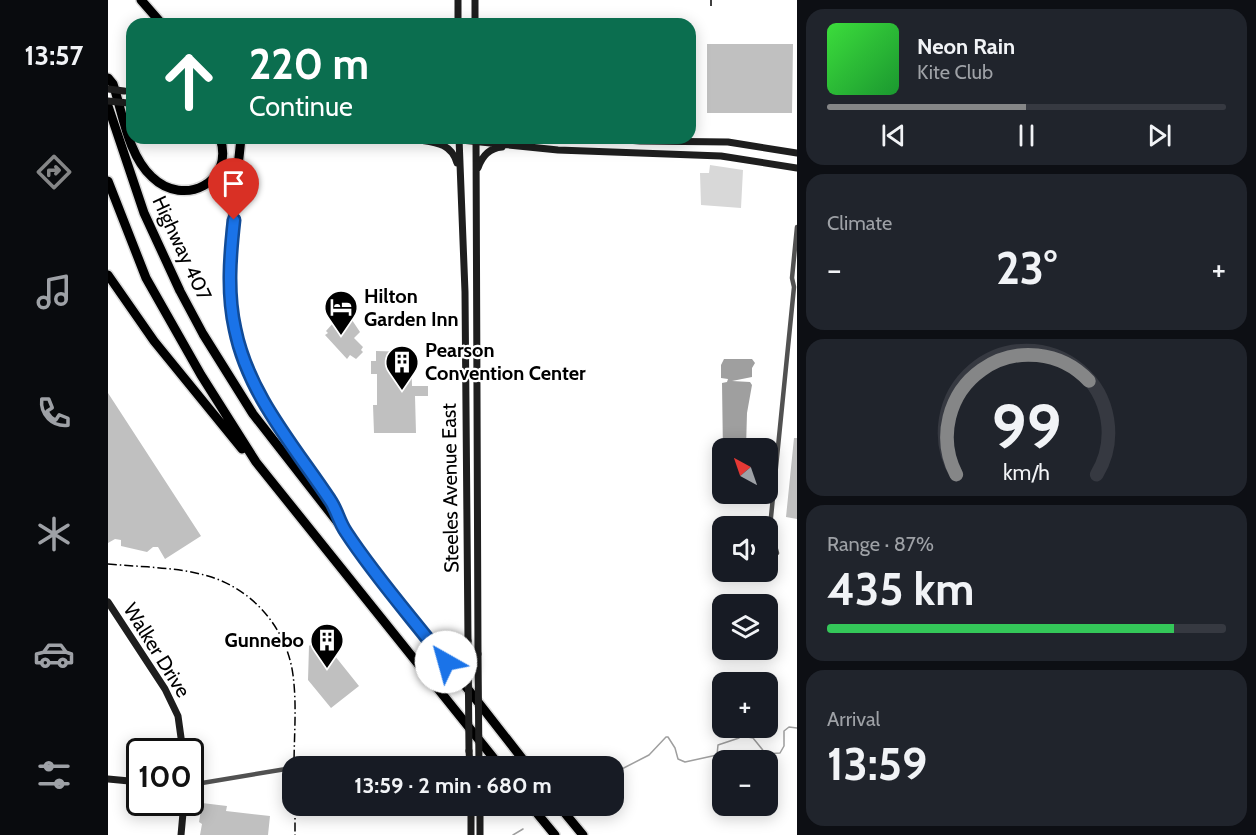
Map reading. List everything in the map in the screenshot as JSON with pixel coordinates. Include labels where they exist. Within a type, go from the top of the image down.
[{"type":"highway","points":[[141,0],[157,18]]},
{"type":"highway","points":[[108,78],[113,84],[126,122]]},
{"type":"highway","name":"Highway 407","points":[[108,103],[144,213],[180,291],[203,334],[253,414],[520,756]]},
{"type":"highway","points":[[134,144],[139,159],[148,173],[165,187],[189,191],[200,188],[212,179],[223,158],[221,144]]},
{"type":"highway","points":[[240,144],[230,261],[230,299],[235,331],[245,362],[265,404],[332,502],[345,531]]},
{"type":"highway","points":[[108,182],[146,278],[256,462]]},
{"type":"highway","points":[[108,275],[154,341],[235,441],[256,462],[492,756]]},
{"type":"highway","points":[[539,816],[555,835]]},
{"type":"highway","points":[[567,816],[583,835]]},
{"type":"main road","points":[[458,0],[458,18]]},
{"type":"main road","points":[[475,0],[475,18]]},
{"type":"main road","points":[[108,89],[126,91]]},
{"type":"main road","points":[[108,103],[126,103]]},
{"type":"main road","points":[[696,142],[728,142],[797,153]]},
{"type":"main road","points":[[440,144],[446,146],[455,158],[459,171]]},
{"type":"main road","name":"Steeles Avenue East","points":[[459,144],[465,292],[469,756]]},
{"type":"main road","name":"Steeles Avenue East","points":[[476,144],[479,756]]},
{"type":"main road","points":[[501,144],[558,150],[720,156],[797,168]]},
{"type":"main road","points":[[476,176],[481,161],[491,150],[514,146]]},
{"type":"main road","name":"Walker Drive","points":[[108,602],[165,689],[178,716],[181,738]]},
{"type":"main road","points":[[108,779],[126,781]]},
{"type":"main road","points":[[181,835],[183,816]]},
{"type":"main road","points":[[471,816],[471,835]]},
{"type":"main road","points":[[480,816],[480,835]]},
{"type":"street","points":[[771,516],[794,287],[792,278],[797,227]]},
{"type":"street","points":[[794,287],[797,281]]},
{"type":"street","points":[[204,783],[282,770]]},
{"type":"shaded area","points":[[710,165],[743,170],[741,208],[701,205],[700,173],[709,173]]},
{"type":"shaded area","points":[[724,359],[752,359],[755,363],[752,368],[752,377],[732,381],[750,382],[752,385],[747,413],[746,438],[723,438],[722,383],[727,382],[728,379],[721,378],[721,365]]},
{"type":"building","points":[[707,44],[793,44],[792,113],[707,113]]},
{"type":"building","name":"Hilton Garden Inn","points":[[347,319],[350,322],[352,320],[360,332],[354,338],[363,347],[361,350],[363,352],[356,359],[350,355],[347,359],[325,335],[334,322],[341,325]]},
{"type":"building","name":"Pearson Convention Center","points":[[376,351],[411,352],[412,386],[428,386],[428,396],[415,396],[416,433],[374,433],[373,405],[377,405],[377,374],[371,374],[371,361],[376,361]]},
{"type":"building","points":[[108,393],[201,536],[165,559],[158,547],[153,547],[147,552],[121,546],[121,540],[115,539],[108,543]]},
{"type":"building","points":[[794,438],[797,438],[797,519],[786,517]]},
{"type":"building","name":"Gunnebo","points":[[317,639],[323,641],[359,686],[331,708],[308,680],[309,646]]},
{"type":"building","points":[[204,803],[227,806],[226,811],[270,816],[268,835],[200,835],[202,824],[199,822],[200,816],[204,816]]},
{"type":"waterway","points":[[624,768],[649,755],[666,737],[675,748],[678,759],[685,762],[717,755],[718,745],[739,738],[737,735],[753,738],[766,754],[780,753],[784,746],[784,731],[789,727],[797,728]]},
{"type":"waterway","points":[[513,835],[523,829]]},
{"type":"railway","points":[[711,0],[711,6]]},
{"type":"railway","points":[[108,564],[171,569],[208,576],[239,590],[265,613],[284,642],[293,675],[294,756]]},
{"type":"railway","points":[[295,816],[295,835]]},
{"type":"place","name":"Hilton Garden Inn","points":[[341,336]]},
{"type":"place","name":"Pearson Convention Center","points":[[402,391]]},
{"type":"place","name":"Gunnebo","points":[[327,669]]},
{"type":"route","points":[[234,220],[230,261],[230,299],[235,331],[252,378],[283,433],[332,502],[345,531],[446,662]]}]
